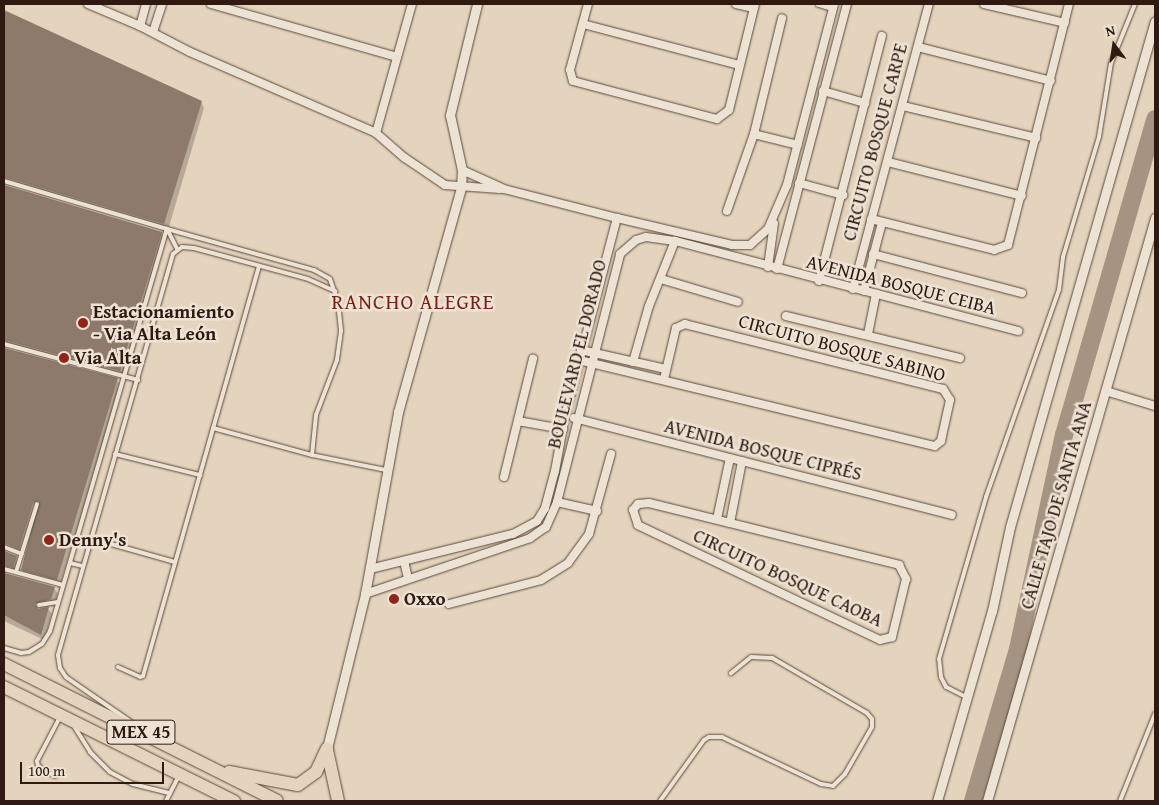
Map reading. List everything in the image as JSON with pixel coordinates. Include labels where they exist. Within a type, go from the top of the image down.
[{"type":"highway","name":"MEX 45","points":[[4,664],[277,801]]},
{"type":"highway","name":"MEX 45","points":[[4,687],[180,774],[213,794],[234,801]]},
{"type":"highway","points":[[218,771],[298,785],[316,772],[327,748]]},
{"type":"highway","points":[[327,748],[338,801]]},
{"type":"street","points":[[88,4],[376,133],[431,177],[461,188],[504,189]]},
{"type":"street","points":[[140,26],[146,4]]},
{"type":"street","points":[[154,32],[162,4]]},
{"type":"street","points":[[211,4],[397,57]]},
{"type":"street","points":[[376,133],[412,4]]},
{"type":"street","points":[[327,748],[365,594],[386,470],[412,357],[461,188],[462,170],[450,115],[477,4]]},
{"type":"street","points":[[588,4],[570,70],[573,80],[581,85],[717,119],[729,110],[754,6],[736,4]]},
{"type":"street","points":[[768,266],[774,218],[798,145],[834,6],[819,4]]},
{"type":"street","points":[[777,269],[847,4]]},
{"type":"street","name":"CIRCUITO BOSQUE CARPE","points":[[853,289],[929,4]]},
{"type":"street","points":[[984,4],[1065,23]]},
{"type":"street","points":[[871,219],[1000,250],[1010,241],[1069,4]]},
{"type":"street","points":[[728,211],[754,134],[782,18]]},
{"type":"street","points":[[937,801],[992,611],[1010,527],[1155,20]]},
{"type":"street","points":[[583,24],[739,65]]},
{"type":"street","points":[[819,280],[843,195],[882,36]]},
{"type":"street","points":[[918,47],[1051,81]]},
{"type":"street","points":[[823,92],[865,103]]},
{"type":"street","points":[[903,106],[1036,138]]},
{"type":"street","points":[[754,134],[798,145]]},
{"type":"street","points":[[888,162],[1022,196]]},
{"type":"street","points":[[462,170],[504,189],[617,218],[742,246],[762,236],[774,218]]},
{"type":"street","points":[[799,183],[843,195]]},
{"type":"street","name":"BOULEVARD EL DORADO","points":[[370,569],[513,534],[537,521],[545,508],[555,471],[562,429],[581,350],[617,218]]},
{"type":"street","name":"CALLE TAJO DE SANTA ANA","points":[[987,801],[1106,390],[1152,244],[1155,218]]},
{"type":"street","name":"CIRCUITO BOSQUE CARPE","points":[[864,291],[882,223]]},
{"type":"street","name":"BOULEVARD EL DORADO","points":[[365,594],[539,534],[550,520],[557,502],[577,418],[622,249],[646,237],[675,241],[777,269]]},
{"type":"street","points":[[634,362],[649,306],[675,241]]},
{"type":"street","points":[[874,254],[1022,293]]},
{"type":"street","name":"AVENIDA BOSQUE CEIBA","points":[[777,269],[1018,331]]},
{"type":"street","points":[[661,279],[738,302]]},
{"type":"street","points":[[868,334],[876,294]]},
{"type":"street","points":[[786,316],[868,334],[960,358]]},
{"type":"street","name":"CIRCUITO BOSQUE SABINO","points":[[579,360],[935,446],[941,441],[950,400],[943,389],[685,324],[676,328],[664,379]]},
{"type":"street","points":[[581,350],[666,370]]},
{"type":"street","points":[[504,477],[533,359]]},
{"type":"street","points":[[1106,390],[1155,406]]},
{"type":"street","name":"AVENIDA BOSQUE CIPRÉS","points":[[565,416],[952,515]]},
{"type":"street","points":[[518,421],[562,429]]},
{"type":"street","points":[[449,604],[551,576],[568,563],[585,543],[597,511],[611,454]]},
{"type":"street","points":[[717,519],[730,458]]},
{"type":"street","points":[[730,522],[742,461]]},
{"type":"street","points":[[557,502],[597,511]]},
{"type":"street","name":"CIRCUITO BOSQUE CAOBA","points":[[638,504],[649,504],[717,519],[899,565],[906,579],[892,637],[880,640],[638,525],[633,510],[638,504]]},
{"type":"street","points":[[463,545],[467,558]]},
{"type":"street","points":[[404,561],[408,579]]},
{"type":"lane","points":[[966,697],[946,687],[941,677],[939,659],[986,497],[1059,290],[1063,257],[1099,137],[1111,63],[1135,4]]},
{"type":"lane","points":[[4,181],[321,273],[330,279],[335,291],[341,331],[339,347],[316,415],[312,455]]},
{"type":"lane","points":[[147,735],[112,708],[72,682],[60,668],[58,649],[177,249],[167,229]]},
{"type":"lane","points":[[4,648],[21,653],[42,644],[70,563],[167,229]]},
{"type":"lane","points":[[177,249],[194,248],[335,291]]},
{"type":"lane","points":[[118,667],[140,677],[143,676],[258,266]]},
{"type":"lane","points":[[144,309],[157,312]]},
{"type":"lane","points":[[4,344],[138,380]]},
{"type":"lane","points":[[213,428],[312,455],[386,470]]},
{"type":"lane","points":[[115,454],[200,476]]},
{"type":"lane","points":[[96,472],[108,476]]},
{"type":"lane","points":[[16,572],[37,504]]},
{"type":"lane","points":[[90,538],[175,562]]},
{"type":"lane","points":[[4,548],[22,554]]},
{"type":"lane","points":[[70,563],[82,566]]},
{"type":"lane","points":[[4,569],[63,585]]},
{"type":"lane","points":[[39,605],[58,602]]},
{"type":"lane","points":[[660,801],[704,740],[709,737],[722,737],[822,784],[833,786],[845,774],[872,726],[872,719],[867,713],[772,658],[751,657],[731,673]]},
{"type":"lane","points":[[1120,801],[1155,714]]},
{"type":"lane","points":[[54,776],[40,768],[36,761],[66,718],[90,752],[110,772],[133,784],[170,794]]},
{"type":"lane","points":[[166,801],[180,774]]},
{"type":"building","points":[[4,10],[202,101],[164,224],[4,177]]},
{"type":"building","points":[[4,185],[162,232],[120,371],[4,340]]},
{"type":"building","points":[[4,348],[118,378],[57,580],[21,570],[39,501],[33,503],[19,549],[4,543]]},
{"type":"building","points":[[4,551],[17,556],[13,568],[4,565]]},
{"type":"building","points":[[4,573],[55,587],[51,599],[35,604],[38,609],[49,607],[41,635],[4,615]]},
{"type":"waterway","points":[[973,801],[1018,649],[1064,435],[1155,119]]},
{"type":"place","name":"Estacionamiento - Via Alta León","points":[[83,323]]},
{"type":"place","name":"Via Alta","points":[[64,358]]},
{"type":"place","name":"Denny's","points":[[49,540]]},
{"type":"place","name":"Oxxo","points":[[394,599]]},
{"type":"district","name":"RANCHO ALEGRE","points":[[413,302]]}]
